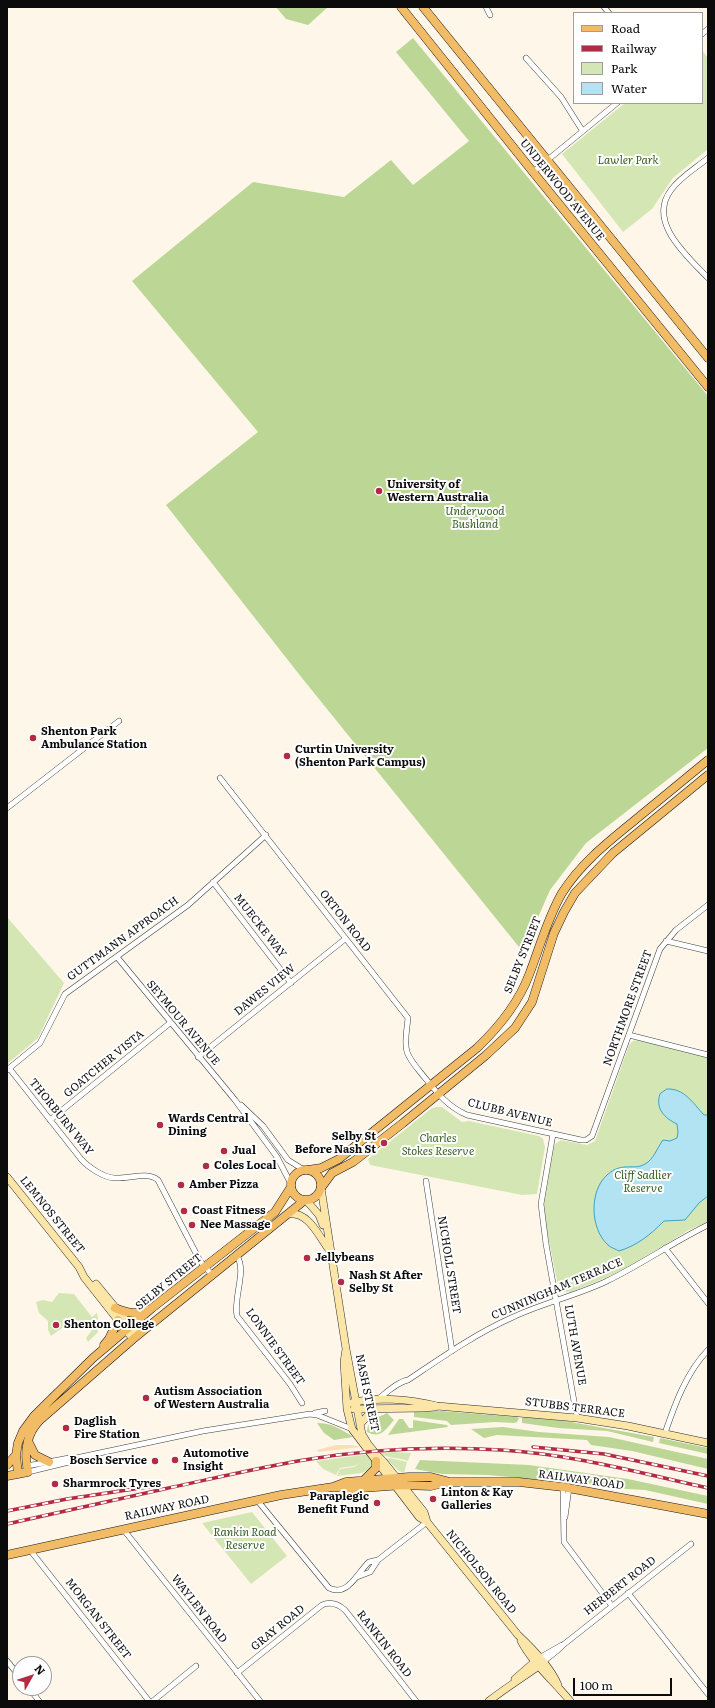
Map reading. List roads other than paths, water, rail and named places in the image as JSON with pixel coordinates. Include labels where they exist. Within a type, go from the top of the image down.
[{"type":"main road","name":"UNDERWOOD AVENUE","points":[[401,7],[708,387]]},
{"type":"main road","name":"UNDERWOOD AVENUE","points":[[423,7],[708,358]]},
{"type":"main road","name":"SELBY STREET","points":[[306,1170],[321,1168],[339,1160],[477,1048],[504,1020],[524,987],[554,908],[571,880],[590,857],[708,760]]},
{"type":"main road","points":[[690,775],[698,784]]},
{"type":"main road","name":"SELBY STREET","points":[[321,1188],[332,1173],[353,1162],[438,1095],[485,1056],[515,1028],[532,1002],[554,933],[575,893],[613,853],[708,775]]},
{"type":"main road","points":[[504,1020],[515,1028]]},
{"type":"main road","points":[[306,1170],[315,1172],[319,1176],[321,1188],[315,1197],[305,1200],[297,1197],[293,1193],[291,1186],[295,1174],[306,1170]]},
{"type":"main road","name":"LEMNOS STREET","points":[[7,1177],[79,1267],[84,1276],[118,1320],[129,1329]]},
{"type":"main road","name":"SELBY STREET","points":[[17,1471],[16,1455],[20,1437],[26,1426],[69,1381],[93,1358],[152,1308],[277,1211],[291,1186]]},
{"type":"main road","name":"NASH STREET","points":[[321,1188],[346,1349],[360,1424],[368,1444],[396,1482]]},
{"type":"main road","name":"SELBY STREET","points":[[27,1469],[26,1450],[28,1441],[32,1429],[40,1420],[135,1337],[213,1276],[305,1200]]},
{"type":"main road","name":"NASH STREET","points":[[305,1200],[321,1218],[331,1252]]},
{"type":"main road","points":[[288,1214],[297,1215],[312,1224],[331,1252]]},
{"type":"main road","name":"LEMNOS STREET","points":[[79,1267],[88,1274],[115,1308],[135,1337]]},
{"type":"main road","points":[[115,1308],[131,1313],[139,1313],[152,1308]]},
{"type":"main road","points":[[93,1358],[109,1339],[118,1320]]},
{"type":"main road","name":"NASH STREET","points":[[346,1349],[344,1362],[347,1406],[352,1429],[376,1461],[396,1482]]},
{"type":"main road","name":"STUBBS TERRACE","points":[[347,1406],[356,1401],[404,1400],[424,1402],[437,1406],[577,1418],[665,1433],[708,1443]]},
{"type":"main road","name":"STUBBS TERRACE","points":[[347,1406],[357,1410],[424,1408],[437,1406]]},
{"type":"main road","points":[[360,1424],[374,1409]]},
{"type":"main road","points":[[28,1441],[35,1455],[49,1462]]},
{"type":"main road","points":[[7,1465],[16,1455]]},
{"type":"main road","points":[[362,1481],[376,1468],[376,1461]]},
{"type":"main road","points":[[7,1471],[27,1469]]},
{"type":"main road","points":[[7,1476],[17,1471]]},
{"type":"main road","name":"RAILWAY ROAD","points":[[332,1487],[348,1489],[431,1477],[450,1482],[519,1482],[566,1487],[708,1514]]},
{"type":"main road","name":"RAILWAY ROAD","points":[[7,1555],[257,1500],[305,1490],[332,1487],[346,1482],[396,1482]]},
{"type":"main road","name":"NICHOLSON ROAD","points":[[396,1482],[419,1517],[427,1522],[539,1662],[554,1676],[558,1685],[570,1701]]},
{"type":"main road","name":"HERBERT ROAD","points":[[489,1701],[513,1682],[516,1677],[539,1662]]},
{"type":"street","points":[[486,7],[490,15]]},
{"type":"street","points":[[526,58],[561,97],[582,130]]},
{"type":"street","points":[[533,172],[582,130],[616,104]]},
{"type":"street","points":[[708,158],[676,183],[666,198],[663,212],[665,225],[686,255],[708,278]]},
{"type":"street","points":[[7,808],[119,721]]},
{"type":"street","name":"ORTON ROAD","points":[[220,778],[408,1018],[406,1045],[408,1054],[431,1085]]},
{"type":"street","name":"GUTTMANN APPROACH","points":[[8,1069],[40,1043],[63,996],[188,905],[266,835]]},
{"type":"street","name":"MUECKE WAY","points":[[213,882],[291,983]]},
{"type":"street","name":"NORTHMORE STREET","points":[[592,1136],[652,967],[660,949],[676,930],[708,905]]},
{"type":"street","name":"DAWES VIEW","points":[[198,1057],[346,939]]},
{"type":"street","points":[[666,941],[708,952]]},
{"type":"street","name":"SEYMOUR AVENUE","points":[[116,957],[235,1100],[279,1160],[291,1186]]},
{"type":"street","name":"GOATCHER VISTA","points":[[50,1120],[170,1023]]},
{"type":"street","points":[[629,1035],[708,1055]]},
{"type":"street","name":"THORBURN WAY","points":[[8,1069],[89,1167],[109,1178],[147,1176],[155,1178],[161,1185],[200,1261],[213,1276]]},
{"type":"street","name":"CLUBB AVENUE","points":[[431,1085],[438,1095],[451,1106],[467,1115],[581,1140],[586,1140],[592,1136]]},
{"type":"street","name":"SEYMOUR AVENUE","points":[[235,1100],[263,1126],[288,1160],[296,1166],[306,1170]]},
{"type":"street","name":"LUTH AVENUE","points":[[553,1134],[540,1204],[577,1418]]},
{"type":"street","name":"NICHOLL STREET","points":[[426,1181],[452,1351]]},
{"type":"street","name":"CUNNINGHAM TERRACE","points":[[376,1400],[403,1381],[408,1380],[452,1351],[505,1320],[607,1282],[708,1225]]},
{"type":"street","points":[[665,1248],[708,1303]]},
{"type":"street","name":"LONNIE STREET","points":[[237,1256],[241,1265],[237,1316],[290,1384],[302,1403]]},
{"type":"street","points":[[665,1433],[685,1384],[694,1367],[708,1350]]},
{"type":"street","points":[[27,1469],[49,1462],[76,1458],[192,1434],[325,1412]]},
{"type":"street","points":[[310,1414],[317,1415],[352,1429]]},
{"type":"street","points":[[27,1469],[69,1462],[76,1458]]},
{"type":"street","points":[[566,1487],[563,1524],[564,1542],[612,1606]]},
{"type":"street","points":[[257,1500],[324,1584],[328,1588],[337,1590],[344,1588],[358,1577],[369,1562],[378,1560],[427,1522]]},
{"type":"street","name":"WAYLEN ROAD","points":[[123,1529],[260,1701]]},
{"type":"street","name":"HERBERT ROAD","points":[[539,1662],[556,1647],[563,1645],[691,1544]]},
{"type":"street","name":"MORGAN STREET","points":[[30,1550],[149,1701]]},
{"type":"street","points":[[628,1593],[708,1694]]},
{"type":"street","name":"GRAY ROAD","points":[[237,1673],[322,1605],[334,1603]]},
{"type":"street","name":"RANKIN ROAD","points":[[334,1603],[344,1610],[416,1701]]},
{"type":"street","points":[[153,1701],[196,1666]]},
{"type":"water","points":[[667,1089],[673,1089],[688,1097],[704,1115],[708,1115],[708,1196],[699,1203],[685,1220],[664,1221],[643,1239],[632,1246],[619,1251],[608,1245],[598,1230],[594,1210],[597,1190],[601,1182],[612,1171],[618,1168],[637,1167],[645,1164],[653,1156],[663,1140],[670,1141],[677,1138],[677,1124],[665,1116],[659,1104],[660,1094]]},
{"type":"railway","points":[[533,1447],[604,1454],[708,1476]]},
{"type":"railway","points":[[7,1524],[286,1463],[328,1456],[402,1449],[452,1448],[527,1452],[605,1465],[708,1488]]},
{"type":"railway","points":[[7,1511],[67,1499],[154,1486]]},
{"type":"place","name":"University of Western Australia","points":[[379,491]]},
{"type":"place","name":"Shenton Park Ambulance Station","points":[[33,738]]},
{"type":"place","name":"Curtin University (Shenton Park Campus)","points":[[287,756]]},
{"type":"place","name":"Wards Central Dining","points":[[160,1125]]},
{"type":"place","name":"Selby St Before Nash St","points":[[384,1143]]},
{"type":"place","name":"Jual","points":[[224,1151]]},
{"type":"place","name":"Coles Local","points":[[206,1166]]},
{"type":"place","name":"Amber Pizza","points":[[181,1185]]},
{"type":"place","name":"Coast Fitness","points":[[184,1211]]},
{"type":"place","name":"Nee Massage","points":[[192,1225]]},
{"type":"place","name":"Jellybeans","points":[[307,1258]]},
{"type":"place","name":"Nash St After Selby St","points":[[341,1282]]},
{"type":"place","name":"Shenton College","points":[[56,1325]]},
{"type":"place","name":"Autism Association of Western Australia","points":[[146,1398]]},
{"type":"place","name":"Daglish Fire Station","points":[[66,1428]]},
{"type":"place","name":"Automotive Insight","points":[[175,1460]]},
{"type":"place","name":"Bosch Service","points":[[155,1461]]},
{"type":"place","name":"Sharmrock Tyres","points":[[55,1484]]},
{"type":"place","name":"Linton & Kay Galleries","points":[[433,1499]]},
{"type":"place","name":"Paraplegic Benefit Fund","points":[[377,1503]]},
{"type":"park label","name":"Lawler Park","points":[[628,161]]},
{"type":"park label","name":"Underwood Bushland","points":[[475,518]]},
{"type":"park label","name":"Charles Stokes Reserve","points":[[438,1145]]},
{"type":"park label","name":"Cliff Sadlier Reserve","points":[[643,1182]]},
{"type":"park label","name":"Rankin Road Reserve","points":[[245,1539]]}]
